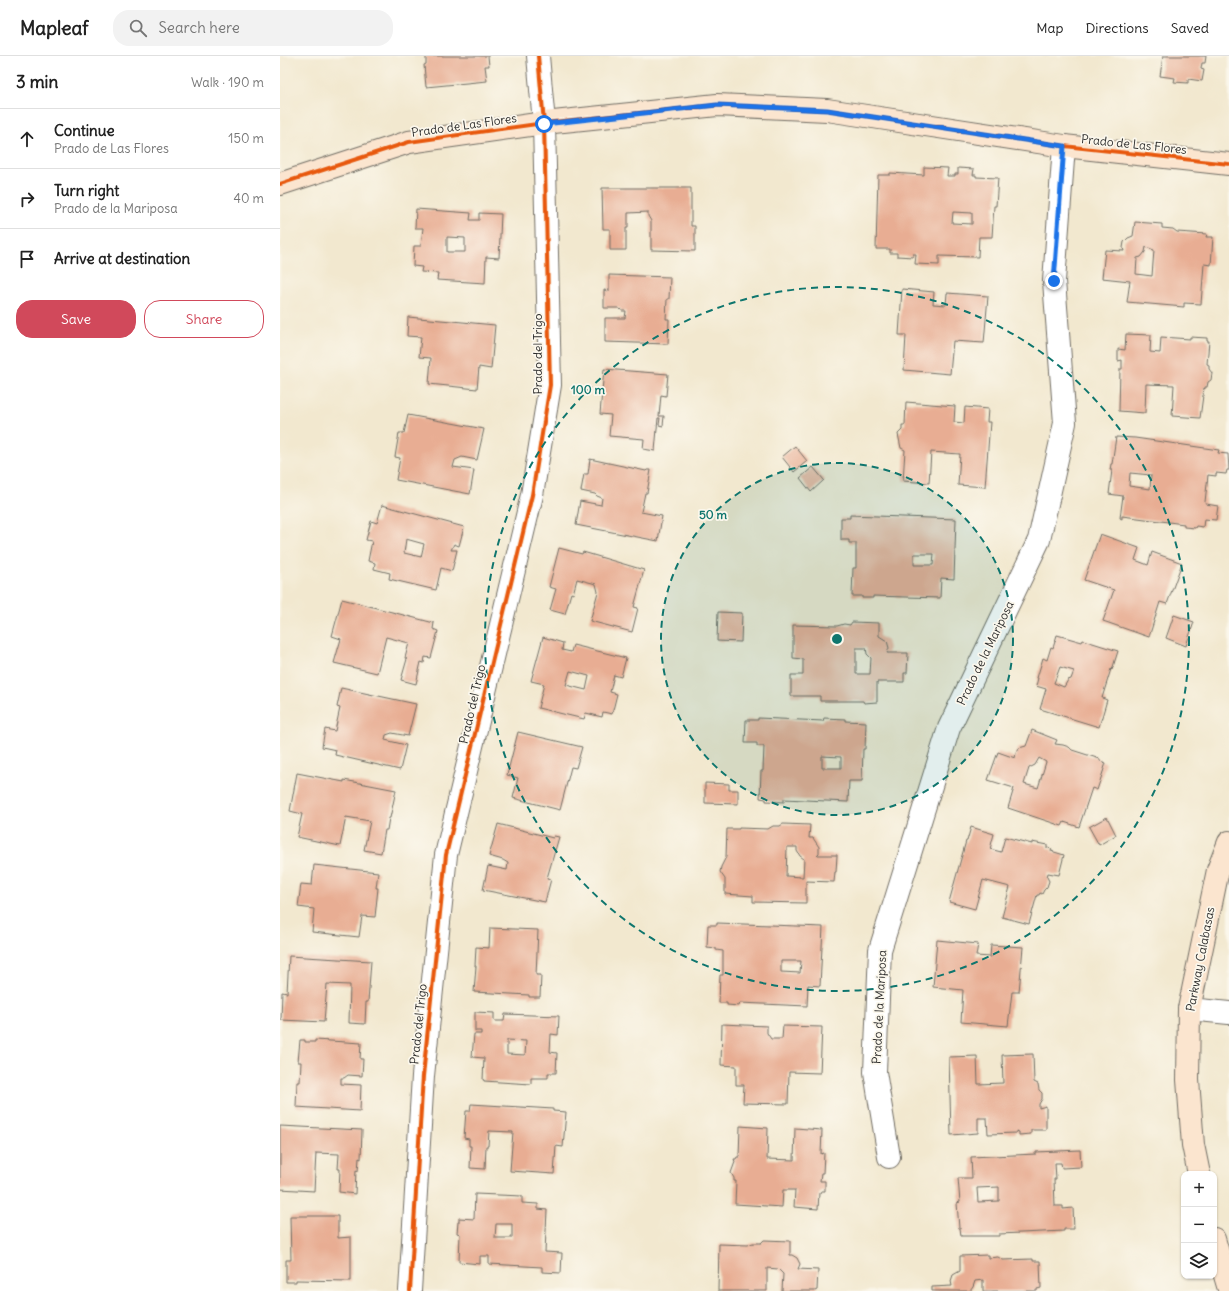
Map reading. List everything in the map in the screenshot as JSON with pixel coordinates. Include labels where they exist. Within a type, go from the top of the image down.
[{"type":"street","name":"Prado del Trigo","points":[[410,1291],[423,1076],[446,855],[532,495],[550,385],[544,124],[538,56]]},
{"type":"street","name":"Prado de Las Flores","points":[[280,184],[409,142],[544,124],[717,105],[827,110],[1064,146],[1229,164]]},
{"type":"street","name":"Prado de la Mariposa","points":[[889,1157],[875,1072],[880,950],[949,728],[1039,540],[1065,423],[1054,281],[1064,146]]},
{"type":"street","name":"Parkway Calabasas","points":[[1198,1171],[1193,1145],[1188,1080],[1189,1009],[1218,870],[1229,842]]},
{"type":"street","points":[[1189,1009],[1229,1013]]},
{"type":"street","points":[[1215,1243],[1229,1289]]},
{"type":"building","points":[[426,56],[488,56],[489,66],[485,66],[487,81],[426,87],[424,65],[426,64]]},
{"type":"building","points":[[1163,56],[1206,56],[1205,63],[1202,63],[1201,69],[1204,70],[1202,81],[1188,79],[1188,83],[1174,82],[1175,78],[1160,76]]},
{"type":"building","points":[[924,167],[948,168],[947,176],[955,176],[955,174],[958,174],[958,168],[974,169],[973,175],[976,175],[976,177],[998,178],[992,237],[979,237],[978,257],[939,256],[939,265],[915,264],[916,254],[913,254],[913,257],[897,256],[897,253],[890,253],[890,249],[876,249],[878,175],[890,175],[890,173],[924,175]],"holes":[[[953,212],[972,213],[972,224],[952,223]]]},
{"type":"building","points":[[602,188],[691,188],[691,226],[695,226],[695,251],[651,250],[651,221],[648,216],[648,212],[628,213],[626,250],[610,250],[610,229],[603,229]]},
{"type":"building","points":[[416,209],[471,213],[470,220],[479,220],[479,213],[501,214],[499,258],[486,257],[485,283],[437,280],[438,273],[421,272],[422,267],[413,266],[414,246],[421,246],[423,228],[415,228]],"holes":[[[447,237],[465,238],[465,252],[447,252]]]},
{"type":"building","points":[[1135,222],[1162,224],[1162,228],[1173,229],[1177,232],[1207,234],[1206,237],[1213,237],[1211,265],[1204,264],[1201,304],[1184,303],[1184,307],[1127,302],[1130,281],[1102,278],[1105,250],[1124,251],[1124,242],[1133,236]],"holes":[[[1146,247],[1154,250],[1152,276],[1136,274],[1137,258],[1141,257],[1145,252]]]},
{"type":"building","points":[[609,275],[670,277],[666,319],[669,319],[668,344],[605,342],[605,318],[625,318],[626,311],[622,311],[619,308],[604,308],[604,290],[609,291]]},
{"type":"building","points":[[902,289],[934,292],[933,304],[946,305],[947,293],[988,296],[984,343],[953,341],[950,374],[904,370],[906,335],[899,335]]},
{"type":"building","points":[[408,317],[495,325],[491,369],[479,367],[477,389],[429,384],[431,358],[419,357],[421,337],[407,336]]},
{"type":"building","points":[[1126,334],[1151,335],[1150,352],[1160,353],[1161,337],[1190,339],[1190,337],[1207,338],[1207,341],[1209,341],[1207,364],[1209,365],[1209,369],[1212,373],[1211,380],[1208,382],[1207,387],[1205,387],[1205,389],[1204,388],[1200,418],[1172,416],[1174,385],[1146,384],[1145,413],[1119,411],[1120,369],[1122,369],[1122,360],[1118,361],[1118,349],[1125,350]]},
{"type":"building","points":[[604,369],[668,374],[666,396],[661,395],[659,416],[664,416],[663,426],[659,425],[660,418],[658,418],[655,451],[643,449],[644,439],[609,436],[611,415],[600,414]]},
{"type":"building","points":[[906,402],[955,406],[954,422],[964,423],[965,407],[988,409],[987,422],[990,422],[985,487],[958,485],[960,454],[931,452],[929,483],[903,481],[905,450],[901,448],[898,434],[902,430],[902,425],[905,425]]},
{"type":"building","points":[[408,415],[484,429],[477,460],[462,457],[455,460],[453,467],[474,470],[470,494],[396,480],[400,458],[395,457],[399,433],[404,433]]},
{"type":"building","points":[[1116,437],[1135,438],[1219,450],[1218,453],[1228,454],[1229,470],[1227,470],[1226,474],[1216,473],[1216,476],[1208,475],[1205,502],[1206,504],[1218,506],[1216,520],[1204,519],[1203,527],[1196,526],[1195,528],[1184,527],[1184,524],[1122,516],[1122,519],[1120,518],[1123,496],[1109,494],[1112,470],[1110,470]],"holes":[[[1130,473],[1151,475],[1150,489],[1129,486]]]},
{"type":"building","points":[[795,446],[807,461],[794,472],[782,457]]},
{"type":"building","points":[[590,459],[646,471],[651,470],[647,493],[645,493],[641,512],[662,516],[658,541],[576,525],[580,501],[601,505],[602,498],[595,494],[581,491],[584,474],[588,474]]},
{"type":"building","points":[[813,467],[824,480],[811,492],[800,478]]},
{"type":"building","points":[[382,505],[464,527],[459,546],[454,544],[451,550],[457,550],[452,571],[441,568],[436,590],[389,579],[390,573],[374,569],[375,563],[368,561],[372,541],[366,540],[371,521],[377,523]],"holes":[[[406,539],[424,544],[421,557],[404,553]]]},
{"type":"building","points":[[850,515],[956,519],[954,579],[941,578],[940,598],[873,596],[873,598],[862,598],[862,596],[852,596],[853,568],[856,568],[856,543],[849,543],[849,540],[841,540],[841,518],[850,518]],"holes":[[[914,554],[934,554],[933,565],[914,565]]]},
{"type":"building","points":[[1100,534],[1139,548],[1135,560],[1148,565],[1152,552],[1182,563],[1167,604],[1160,602],[1149,637],[1103,621],[1114,590],[1084,580]]},
{"type":"building","points":[[559,548],[582,554],[583,552],[644,570],[634,607],[638,608],[632,632],[590,621],[598,592],[596,584],[577,579],[565,614],[550,610],[556,589],[549,587]]},
{"type":"building","points":[[342,599],[434,623],[433,629],[438,631],[431,658],[425,657],[424,663],[421,662],[416,684],[401,680],[407,659],[405,658],[409,643],[386,637],[377,673],[334,663],[341,639],[332,636]]},
{"type":"building","points":[[718,612],[742,613],[741,642],[717,641]]},
{"type":"building","points":[[1174,615],[1194,622],[1186,646],[1166,638]]},
{"type":"building","points":[[852,622],[879,623],[879,636],[887,641],[889,648],[887,653],[908,653],[907,673],[904,673],[904,682],[877,682],[877,702],[864,703],[863,701],[820,701],[820,696],[791,696],[791,675],[803,675],[803,659],[793,658],[793,625],[850,625]],"holes":[[[856,648],[866,648],[867,654],[871,658],[870,674],[856,674]]]},
{"type":"building","points":[[1057,635],[1082,642],[1083,640],[1118,651],[1102,698],[1107,700],[1099,727],[1040,709],[1046,689],[1036,686],[1037,678],[1043,658],[1047,660],[1051,647],[1053,648]],"holes":[[[1060,667],[1074,671],[1071,679],[1068,680],[1064,687],[1054,683]]]},
{"type":"building","points":[[543,637],[563,643],[562,650],[571,652],[573,645],[626,658],[621,677],[614,675],[610,692],[617,694],[612,714],[603,712],[602,717],[586,713],[584,719],[538,708],[544,684],[531,681]],"holes":[[[570,671],[589,676],[586,690],[566,685]]]},
{"type":"building","points":[[341,688],[416,704],[408,736],[392,733],[386,735],[385,740],[406,745],[400,770],[335,755],[336,750],[322,747],[325,729],[335,731],[340,708],[337,707]]},
{"type":"building","points":[[758,718],[823,721],[824,718],[866,722],[862,781],[849,781],[848,802],[784,799],[784,802],[766,801],[766,799],[760,798],[764,746],[757,746],[757,743],[745,743],[746,720],[758,720]],"holes":[[[822,756],[841,757],[841,768],[822,768]]]},
{"type":"building","points":[[1032,730],[1057,740],[1055,744],[1069,747],[1072,750],[1100,759],[1100,761],[1106,763],[1097,790],[1092,788],[1079,827],[1064,822],[1062,826],[1008,808],[1014,788],[988,780],[998,752],[1015,758],[1019,748],[1026,746]],"holes":[[[1039,758],[1046,762],[1038,788],[1024,784],[1029,768],[1035,765]]]},
{"type":"building","points":[[518,732],[582,747],[576,768],[571,767],[560,810],[513,798],[518,778],[507,775]]},
{"type":"building","points":[[297,773],[396,790],[387,830],[385,830],[381,853],[364,850],[370,821],[346,817],[340,846],[297,837],[302,814],[290,811]]},
{"type":"building","points":[[705,783],[729,784],[729,790],[738,790],[738,804],[705,803]]},
{"type":"building","points":[[1107,817],[1116,835],[1099,845],[1089,827]]},
{"type":"building","points":[[498,824],[553,838],[554,836],[559,837],[547,878],[551,879],[545,902],[483,890],[488,866],[507,870],[508,863],[489,856]]},
{"type":"building","points":[[783,824],[810,825],[809,838],[813,838],[819,847],[819,853],[817,855],[837,855],[834,882],[806,881],[806,903],[753,902],[753,896],[725,894],[725,879],[720,872],[726,857],[727,829],[768,829],[773,826],[780,826]],"holes":[[[787,847],[797,847],[797,851],[804,859],[803,877],[786,876]]]},
{"type":"building","points":[[971,827],[994,834],[990,849],[1001,852],[1005,837],[1032,844],[1032,842],[1047,845],[1047,848],[1052,849],[1051,851],[1064,855],[1059,875],[1048,873],[1047,877],[1049,881],[1047,887],[1042,894],[1040,893],[1037,895],[1029,924],[1002,917],[1010,887],[983,880],[975,909],[949,902]]},
{"type":"building","points":[[314,865],[378,872],[375,917],[362,916],[359,937],[312,932],[314,909],[298,907],[301,884],[312,885]]},
{"type":"building","points":[[717,923],[823,927],[820,986],[808,985],[807,1006],[740,1003],[739,1006],[719,1003],[720,975],[723,975],[723,951],[716,950],[716,948],[707,947],[708,925],[717,925]],"holes":[[[781,961],[801,961],[800,973],[781,972]]]},
{"type":"building","points":[[490,928],[538,930],[536,975],[541,975],[540,997],[474,992],[476,947],[489,948]]},
{"type":"building","points":[[937,940],[978,944],[976,956],[990,957],[991,945],[1023,947],[1019,992],[1012,992],[1008,1026],[961,1022],[963,990],[933,987]]},
{"type":"building","points":[[289,956],[371,961],[365,1024],[349,1023],[350,985],[327,984],[324,1022],[281,1020],[282,992],[287,993]]},
{"type":"building","points":[[475,1012],[494,1013],[494,1021],[504,1021],[505,1014],[559,1016],[558,1035],[551,1034],[550,1052],[557,1053],[556,1073],[548,1073],[548,1078],[531,1078],[531,1084],[484,1081],[484,1058],[472,1057],[474,1034],[481,1034],[481,1031],[475,1031]],"holes":[[[507,1040],[526,1041],[525,1055],[507,1054]]]},
{"type":"building","points":[[722,1024],[767,1026],[767,1033],[771,1039],[782,1039],[783,1026],[822,1027],[820,1073],[789,1072],[788,1104],[743,1103],[744,1085],[736,1085],[736,1066],[721,1065]]},
{"type":"building","points":[[300,1040],[305,1040],[305,1042],[315,1042],[315,1040],[361,1043],[360,1059],[363,1059],[362,1076],[348,1075],[341,1078],[341,1084],[361,1085],[360,1111],[296,1107],[297,1082],[300,1082],[301,1062],[298,1062]]},
{"type":"building","points":[[1033,1054],[1034,1082],[1038,1084],[1039,1090],[1042,1093],[1039,1108],[1046,1106],[1046,1130],[1031,1130],[1031,1134],[1019,1135],[1019,1132],[1016,1131],[1016,1133],[988,1134],[987,1118],[978,1118],[978,1133],[951,1135],[949,1057],[977,1056],[978,1084],[1003,1083],[1002,1055]]},
{"type":"building","points":[[471,1104],[553,1109],[553,1111],[566,1112],[563,1147],[556,1146],[554,1174],[510,1171],[513,1132],[489,1131],[488,1146],[486,1146],[485,1169],[470,1168],[471,1146],[469,1146],[469,1139],[464,1138],[466,1111],[470,1111]]},
{"type":"building","points":[[280,1126],[362,1130],[361,1159],[359,1158],[358,1171],[356,1170],[355,1194],[339,1192],[339,1154],[316,1153],[314,1191],[280,1189]]},
{"type":"building","points":[[740,1126],[768,1128],[767,1159],[794,1160],[795,1128],[822,1130],[821,1154],[824,1153],[823,1173],[821,1173],[820,1181],[825,1181],[825,1191],[821,1191],[821,1193],[819,1193],[818,1209],[794,1207],[795,1190],[783,1190],[782,1207],[735,1204],[736,1181],[734,1181],[731,1173],[735,1162],[734,1159],[739,1157]]},
{"type":"building","points":[[1080,1150],[1081,1167],[1062,1168],[1061,1163],[1055,1163],[1055,1206],[1063,1206],[1063,1209],[1073,1208],[1074,1229],[1064,1229],[1064,1231],[999,1234],[999,1236],[961,1236],[957,1203],[960,1202],[958,1178],[972,1178],[971,1157],[1036,1154],[1036,1152]],"holes":[[[999,1187],[999,1201],[978,1202],[977,1188]]]},
{"type":"building","points":[[475,1194],[522,1196],[522,1203],[538,1204],[538,1209],[547,1210],[545,1252],[562,1253],[561,1273],[542,1272],[542,1267],[489,1264],[489,1256],[480,1256],[480,1264],[459,1262],[460,1234],[457,1233],[459,1218],[474,1219]],"holes":[[[496,1224],[512,1224],[512,1238],[495,1238]]]},
{"type":"building","points":[[290,1216],[338,1216],[338,1238],[351,1237],[351,1281],[296,1280],[296,1282],[286,1282],[286,1260],[291,1260]]},
{"type":"building","points":[[764,1240],[790,1241],[790,1255],[797,1258],[800,1264],[798,1269],[818,1270],[817,1290],[782,1291],[783,1274],[778,1269],[767,1268],[767,1291],[718,1291],[719,1244],[748,1245],[753,1243],[761,1243]]},
{"type":"building","points":[[988,1255],[988,1258],[998,1257],[1003,1260],[1033,1259],[1033,1261],[1040,1261],[1041,1288],[1037,1289],[1037,1291],[983,1291],[983,1280],[975,1281],[970,1291],[932,1291],[932,1287],[952,1286],[951,1281],[953,1275],[960,1271],[960,1256]]},
{"type":"cycle path","points":[[410,1291],[423,1076],[446,855],[532,495],[550,385],[544,123],[538,56]]},
{"type":"cycle path","points":[[280,184],[409,142],[544,123],[717,105],[827,110],[1064,146],[1229,164]]},
{"type":"route","points":[[544,124],[717,105],[827,110],[1064,146],[1054,281]]}]
